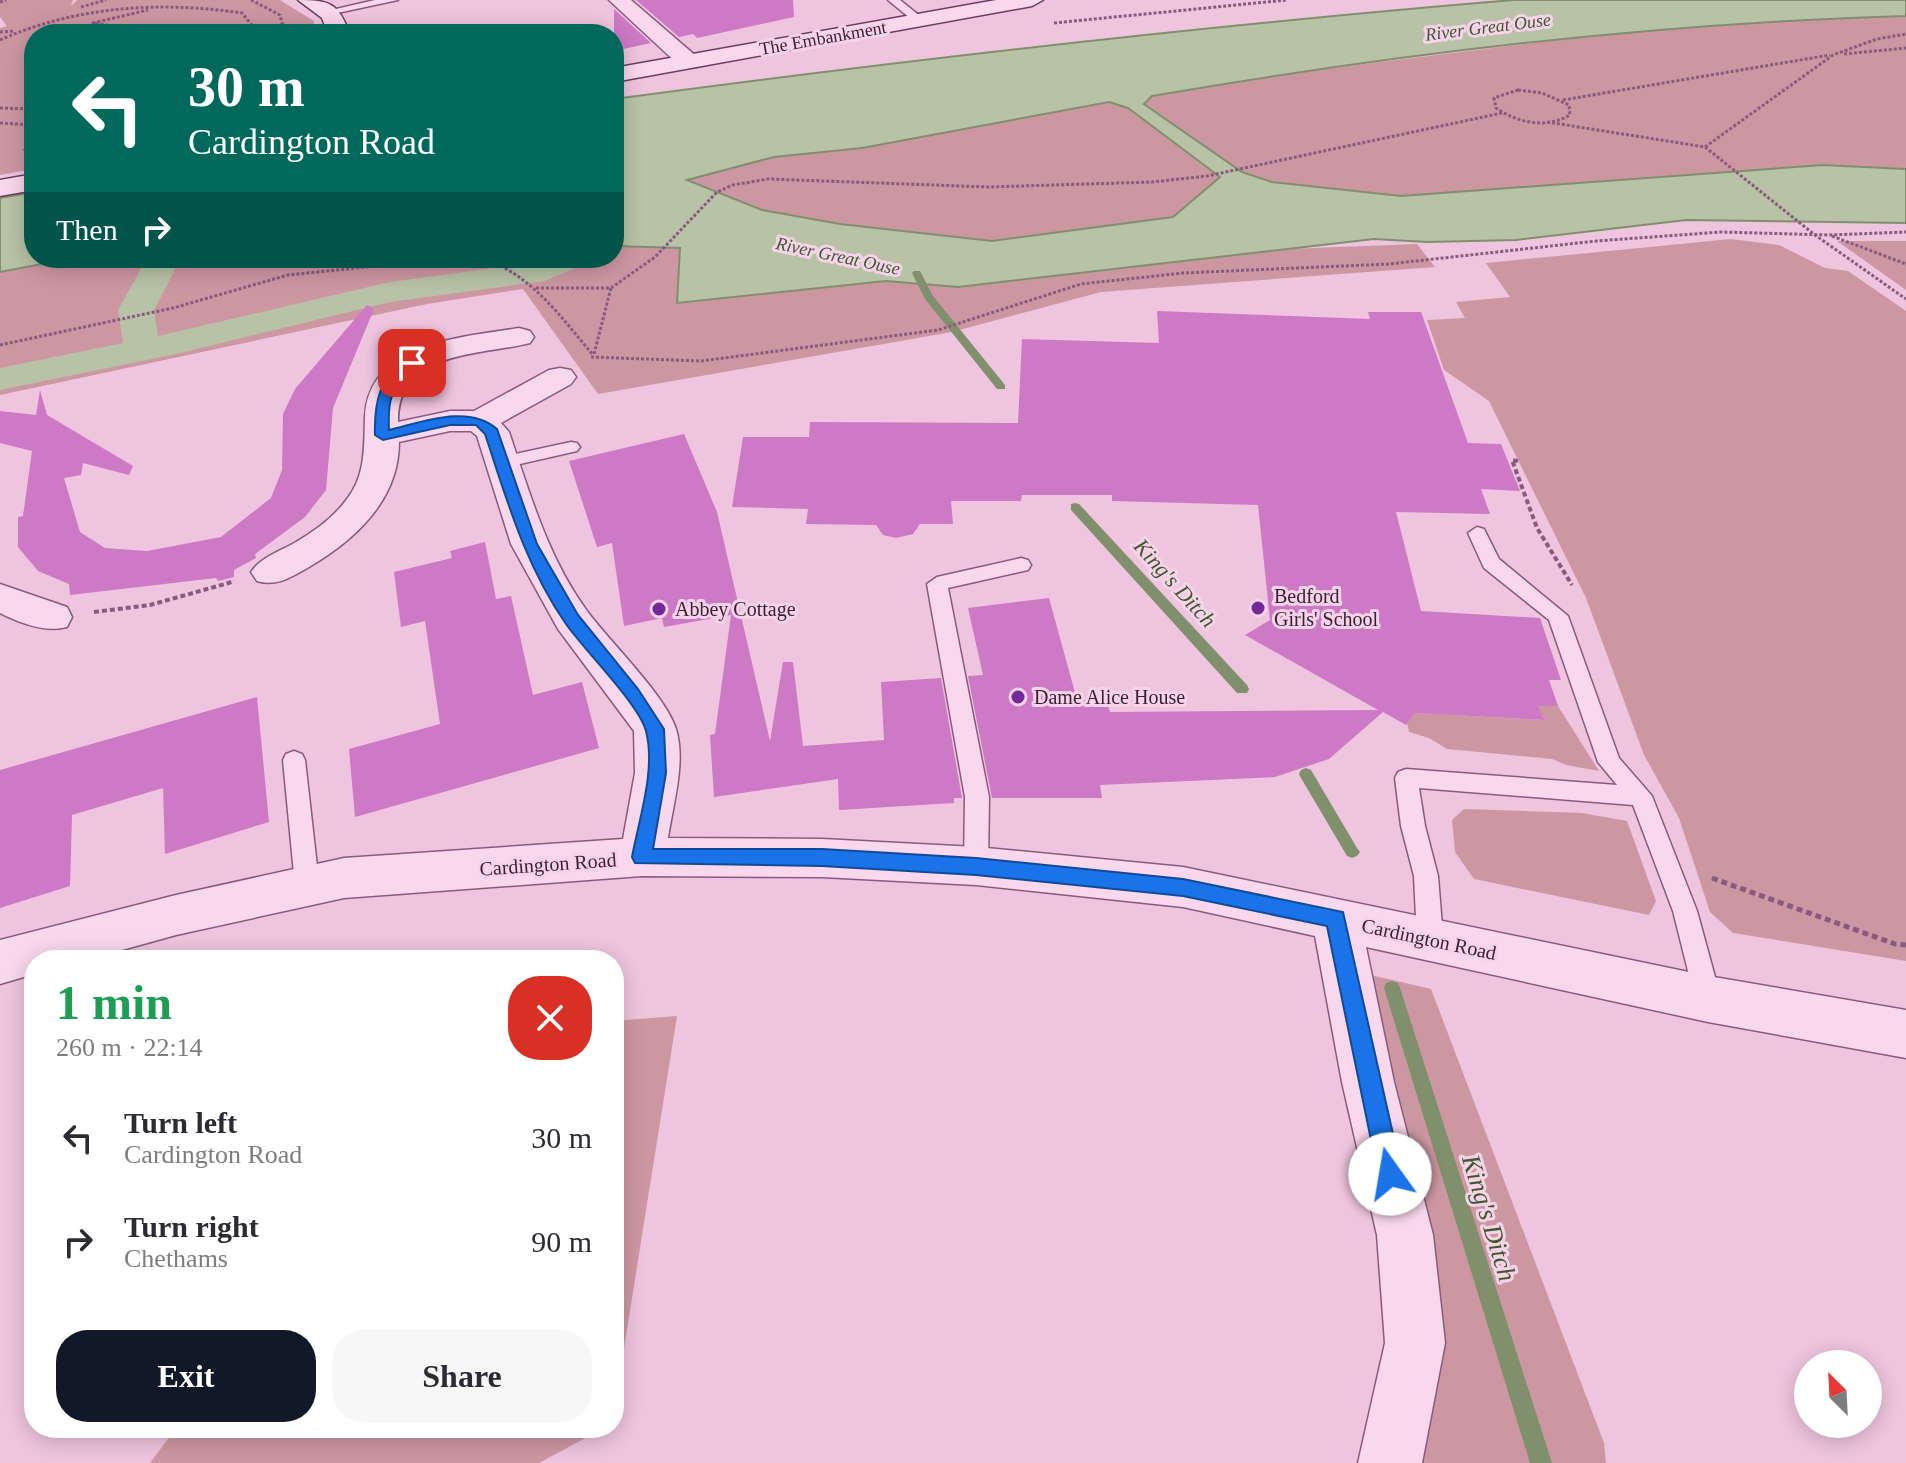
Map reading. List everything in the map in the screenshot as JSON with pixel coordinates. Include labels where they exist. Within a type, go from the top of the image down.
[{"type":"street","points":[[619,0],[689,62]]},
{"type":"street","name":"The Embankment","points":[[624,73],[1032,0]]},
{"type":"street","points":[[319,6],[332,24]]},
{"type":"street","points":[[0,188],[24,184]]},
{"type":"street","points":[[270,572],[318,547],[350,523],[373,486],[381,459],[381,406],[391,381],[412,363],[441,352],[519,337]]},
{"type":"street","points":[[383,435],[450,421],[480,421],[560,377]]},
{"type":"street","points":[[480,421],[492,432],[529,544],[572,619],[632,694],[655,729],[657,773],[642,857]]},
{"type":"street","points":[[0,597],[24,609],[53,617]]},
{"type":"street","name":"Cardington Road","points":[[47,950],[307,884],[344,878],[642,857],[822,858],[976,866],[1183,887],[1708,999],[1906,1034]]},
{"type":"street","points":[[1336,919],[1368,1082],[1405,1235],[1415,1343],[1390,1463]]},
{"type":"street","name":"Cardington Road","points":[[0,962],[24,956]]},
{"type":"lane","points":[[319,6],[393,0]]},
{"type":"lane","points":[[893,0],[920,21]]},
{"type":"lane","points":[[502,462],[571,447]]},
{"type":"lane","points":[[1477,533],[1491,563],[1558,616],[1609,762],[1641,796],[1685,911],[1708,999]]},
{"type":"lane","points":[[976,866],[977,797],[937,584],[1021,565]]},
{"type":"lane","points":[[294,760],[307,884]]},
{"type":"lane","points":[[1430,939],[1426,876],[1413,826],[1406,778],[1641,796]]},
{"type":"path","points":[[0,2],[6,0]]},
{"type":"path","points":[[81,7],[106,0]]},
{"type":"path","points":[[251,0],[280,15],[282,24]]},
{"type":"path","points":[[1040,25],[1287,0]]},
{"type":"path","points":[[100,24],[93,23],[168,5]]},
{"type":"path","points":[[48,24],[108,12],[168,5],[242,13],[251,24]]},
{"type":"path","points":[[0,32],[24,29]]},
{"type":"path","points":[[0,40],[18,30]]},
{"type":"path","points":[[1705,147],[1833,55],[1877,39],[1906,34]]},
{"type":"path","points":[[1906,48],[1833,55],[1563,100],[1542,93],[1507,91],[1494,98],[1493,103],[1502,113],[1523,120],[1705,147],[1815,235],[1906,299]]},
{"type":"path","points":[[1547,122],[1570,115],[1571,110],[1563,100]]},
{"type":"path","points":[[0,108],[24,109]]},
{"type":"path","points":[[536,288],[611,288],[655,257],[717,192],[733,185],[768,179],[1018,189],[1164,182],[1207,176],[1502,113]]},
{"type":"path","points":[[0,123],[24,124]]},
{"type":"path","points":[[508,268],[536,288],[593,355],[701,361],[938,330],[1081,284],[1183,273],[1389,264],[1596,241],[1721,232],[1829,235],[1906,232]]},
{"type":"path","points":[[1829,235],[1906,264]]},
{"type":"path","points":[[0,345],[173,308],[288,275],[357,268]]},
{"type":"path","points":[[593,355],[611,288]]},
{"type":"path","points":[[53,617],[150,605],[270,572]]},
{"type":"path","points":[[1700,874],[1895,944],[1906,945]]},
{"type":"shaded area","points":[[0,0],[73,0],[71,6],[77,0],[280,0],[314,24],[24,24],[24,171],[0,175],[0,28],[7,26],[0,17]]},
{"type":"shaded area","points":[[1906,16],[1906,169],[1823,165],[1401,196],[1272,182],[1242,172],[1144,104],[1152,96],[1268,76],[1580,37],[1728,22]]},
{"type":"shaded area","points":[[1109,102],[1128,108],[1221,176],[1173,217],[992,241],[840,224],[762,210],[724,195],[672,248],[680,248],[677,303],[886,281],[958,287],[1287,249],[1417,244],[1435,267],[1101,292],[952,332],[598,394],[523,289],[427,304],[0,395],[0,272],[24,267],[624,268],[624,237],[686,180],[774,157],[862,148]]},
{"type":"shaded area","points":[[1731,239],[1779,245],[1825,268],[1848,271],[1906,311],[1906,961],[1733,933],[1710,912],[1679,818],[1644,755],[1586,598],[1489,401],[1444,370],[1427,320],[1465,318],[1456,302],[1510,297],[1486,263]]},
{"type":"shaded area","points":[[1837,241],[1906,241],[1906,290]]},
{"type":"shaded area","points":[[1538,706],[1558,706],[1599,771],[1552,759],[1447,749],[1429,738],[1409,732],[1407,723],[1415,713],[1543,720]]},
{"type":"shaded area","points":[[1464,809],[1582,813],[1627,821],[1656,901],[1649,915],[1474,879],[1455,852],[1452,820]]},
{"type":"shaded area","points":[[1349,970],[1431,989],[1604,1443],[1606,1463],[1417,1463]]},
{"type":"shaded area","points":[[677,1016],[624,1348],[624,1020]]},
{"type":"shaded area","points":[[169,1438],[585,1438],[539,1463],[150,1463]]},
{"type":"water","name":"River Great Ouse","points":[[1513,0],[1906,0],[1906,16],[1716,25],[1528,42],[1339,66],[1152,96],[1144,104],[1242,172],[1272,182],[1401,196],[1823,165],[1906,169],[1906,223],[1686,220],[1516,240],[1427,242],[1374,239],[958,287],[886,281],[677,303],[680,248],[624,246],[624,98],[838,70],[1288,20]],"holes":[[[1109,102],[1128,108],[1220,177],[1173,217],[992,241],[840,224],[762,210],[687,180],[774,157],[862,148]]]},
{"type":"water","points":[[24,194],[24,267],[0,272],[0,198]]},
{"type":"building","points":[[636,0],[793,0],[794,17],[697,38],[693,34],[679,37]]},
{"type":"building","points":[[614,9],[651,43],[624,49],[624,24],[614,24]]},
{"type":"building","points":[[367,305],[374,309],[333,408],[326,490],[305,517],[255,554],[256,558],[234,570],[234,577],[70,595],[69,584],[38,571],[18,547],[18,517],[23,516],[32,451],[0,443],[0,411],[36,415],[40,390],[47,415],[133,466],[129,475],[83,463],[81,475],[64,478],[80,532],[105,548],[147,551],[221,537],[271,498],[282,470],[283,414],[295,389]]},
{"type":"building","points":[[1157,311],[1370,319],[1368,312],[1421,312],[1468,443],[1501,444],[1520,491],[1481,489],[1490,514],[1396,512],[1421,611],[1540,618],[1561,680],[1549,680],[1558,706],[1538,706],[1544,720],[1415,713],[1406,725],[1383,712],[1329,759],[1275,777],[1100,785],[1102,798],[992,798],[968,676],[983,675],[968,608],[1049,598],[1077,700],[1106,699],[1110,712],[1378,710],[1245,635],[1270,620],[1258,505],[1112,501],[1112,495],[1022,495],[1021,501],[951,501],[953,524],[920,524],[913,534],[896,538],[883,535],[876,525],[806,524],[808,509],[732,507],[743,437],[809,437],[810,422],[1018,423],[1022,339],[1159,343]]},
{"type":"building","points":[[684,434],[717,512],[770,741],[783,662],[793,662],[803,746],[884,740],[881,682],[941,678],[962,798],[954,798],[954,803],[839,810],[838,779],[714,797],[710,735],[715,734],[731,615],[664,627],[662,618],[624,626],[612,543],[597,547],[569,461]]},
{"type":"building","points":[[485,542],[496,599],[511,596],[533,695],[582,682],[599,748],[355,817],[349,749],[440,724],[425,621],[401,627],[394,572],[452,558],[450,551]]},
{"type":"building","points":[[257,697],[269,822],[165,854],[163,788],[72,815],[70,886],[0,908],[0,770]]},
{"type":"waterway","points":[[142,349],[136,310],[159,268]]},
{"type":"waterway","points":[[0,379],[172,344],[390,292],[551,268]]},
{"type":"waterway","name":"King's Ditch","points":[[917,273],[928,297],[1001,387]]},
{"type":"waterway","name":"King's Ditch","points":[[1075,507],[1242,689]]},
{"type":"waterway","name":"King's Ditch","points":[[1306,774],[1352,852]]},
{"type":"waterway","name":"King's Ditch","points":[[1392,988],[1541,1463]]},
{"type":"place","name":"Bedford Girls' School","points":[[1258,608]]},
{"type":"place","name":"Abbey Cottage","points":[[659,609]]},
{"type":"place","name":"Dame Alice House","points":[[1018,697]]},
{"type":"route","points":[[412,363],[391,381],[381,406],[383,435],[450,421],[480,421],[492,432],[529,544],[572,619],[632,694],[655,729],[657,773],[642,857],[822,858],[976,866],[1183,887],[1336,919],[1368,1082],[1390,1174]]}]
